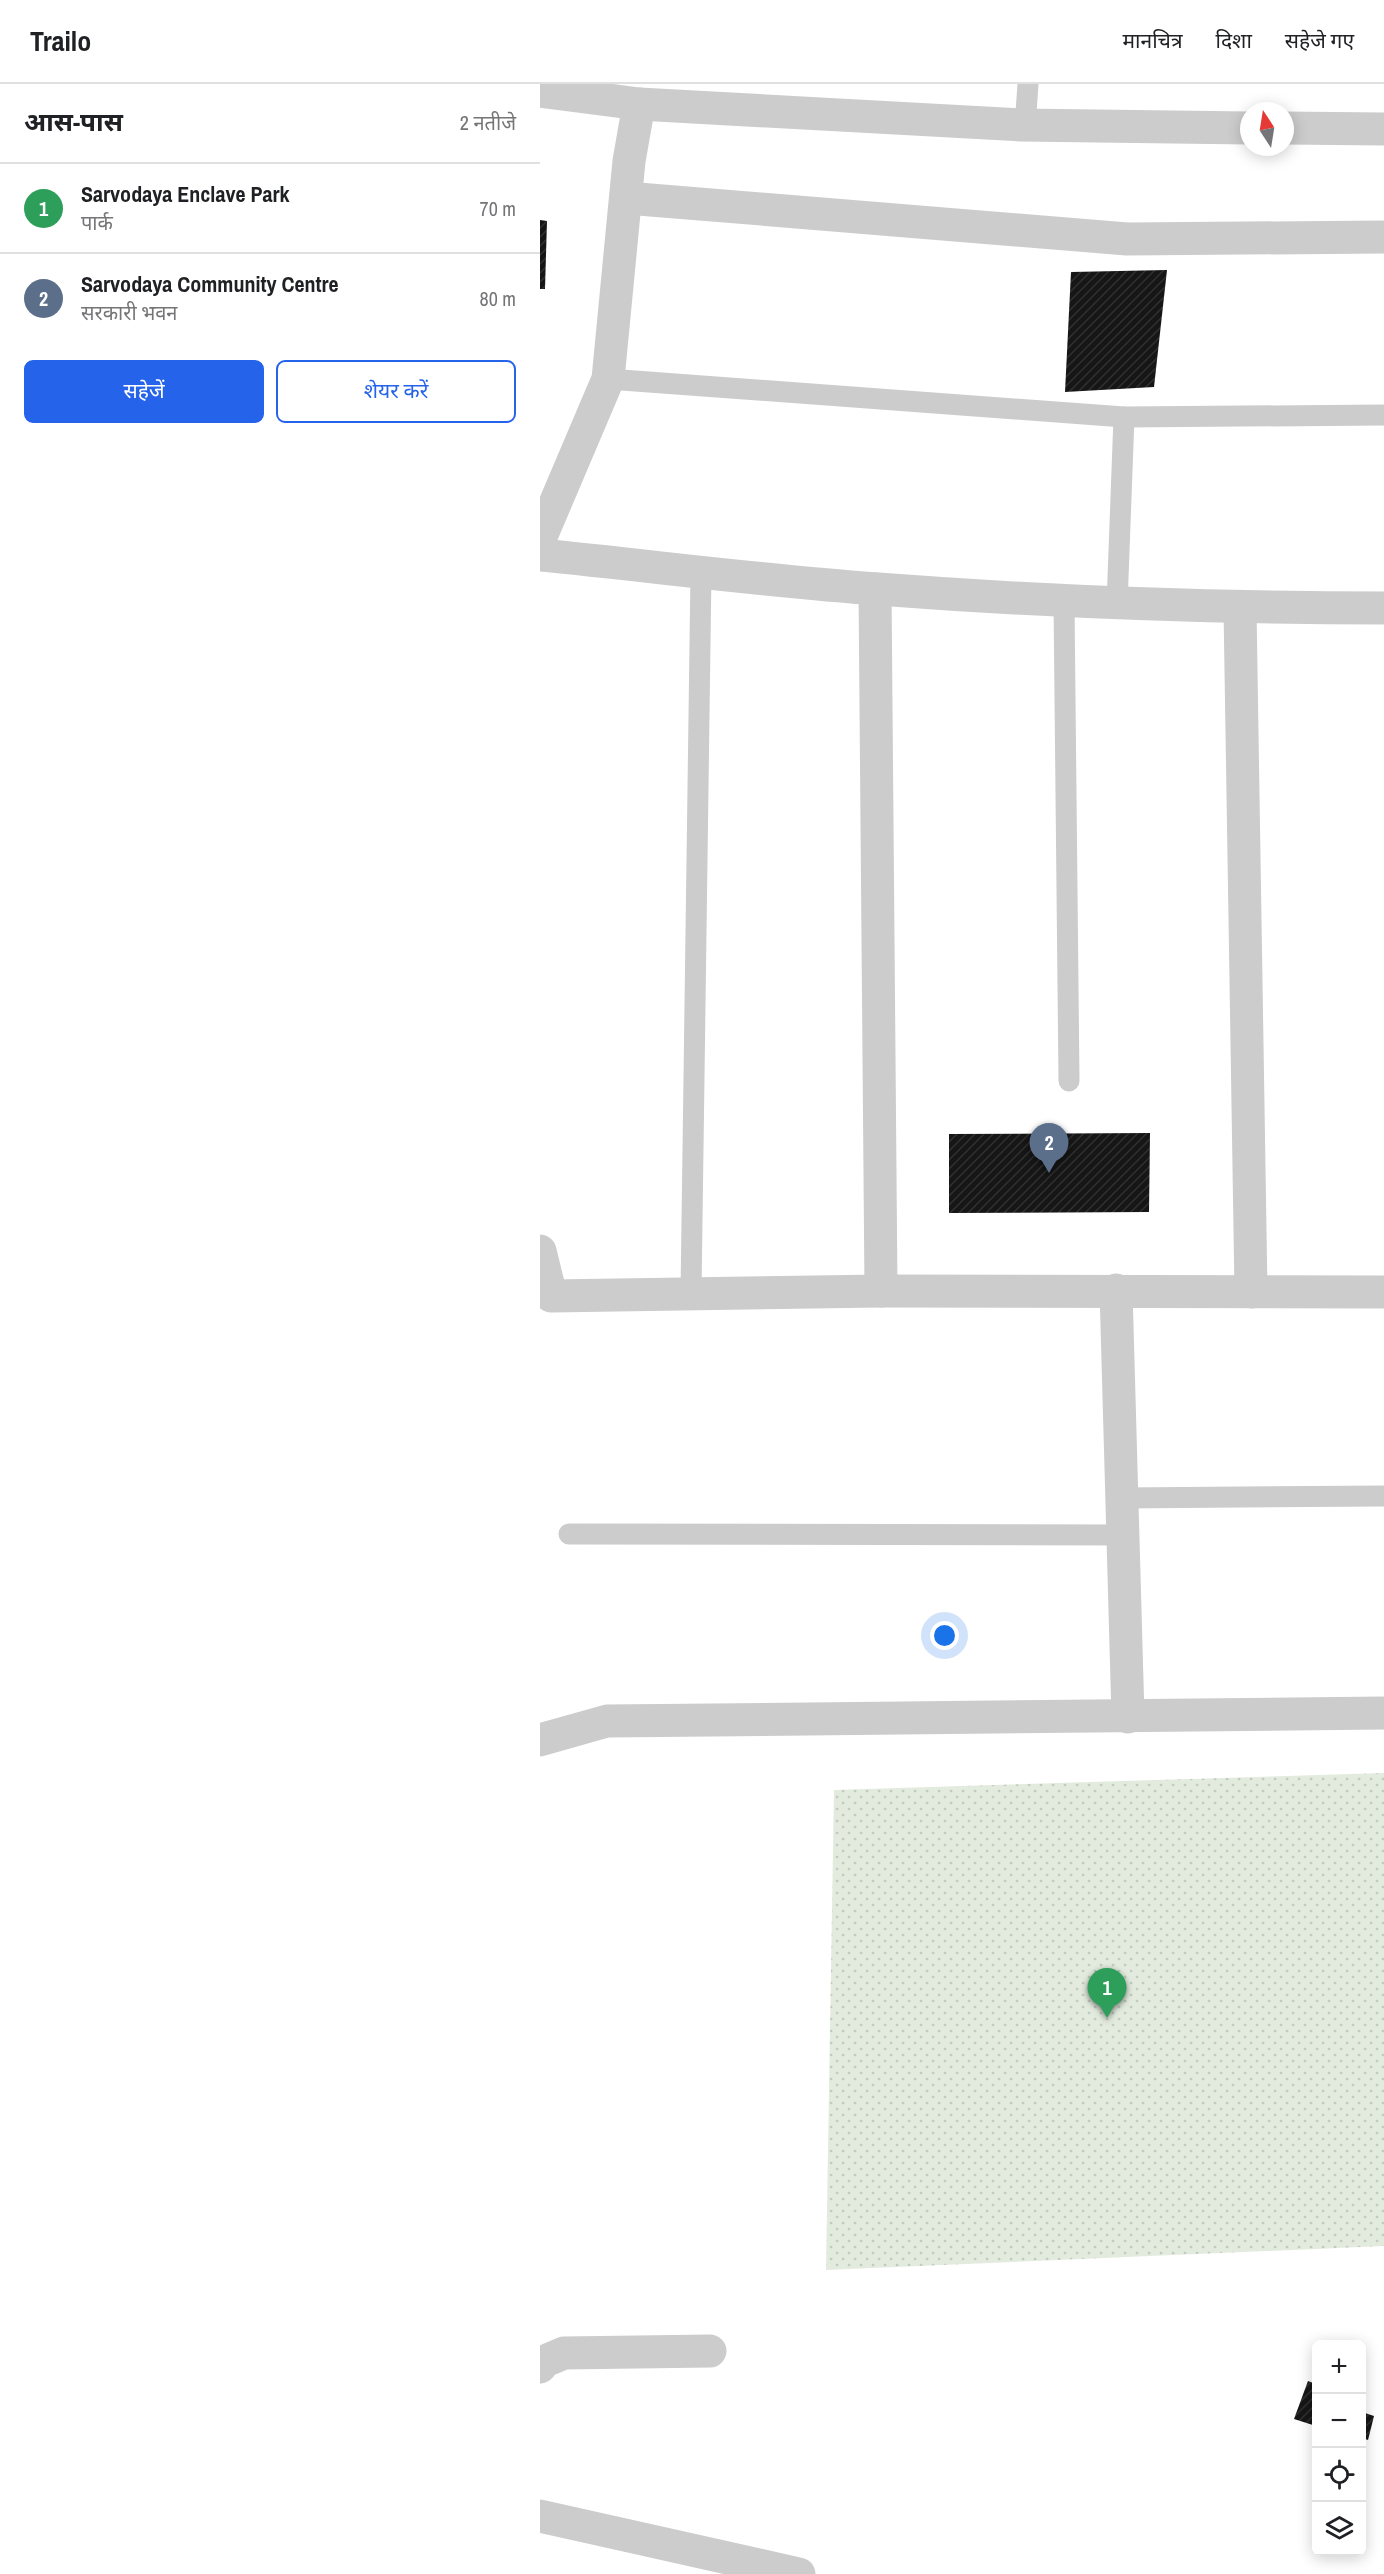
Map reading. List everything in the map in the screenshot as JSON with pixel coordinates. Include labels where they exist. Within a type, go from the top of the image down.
[{"type":"street","points":[[540,92],[639,104],[1021,124],[1240,128]]},
{"type":"street","points":[[540,539],[608,380],[629,161],[639,104]]},
{"type":"street","points":[[1294,128],[1384,129]]},
{"type":"street","points":[[626,198],[1127,238],[1384,237]]},
{"type":"street","points":[[540,555],[875,589],[1064,602],[1240,608],[1384,608]]},
{"type":"street","points":[[875,589],[880,1291]]},
{"type":"street","points":[[1240,608],[1251,1292]]},
{"type":"street","points":[[540,1251],[551,1296],[880,1291],[1384,1292]]},
{"type":"street","points":[[1116,1290],[1128,1718]]},
{"type":"street","points":[[540,1740],[607,1721],[1128,1718],[1384,1713]]},
{"type":"street","points":[[540,2367],[545,2361],[564,2353],[710,2351]]},
{"type":"street","points":[[540,2517],[799,2574]]},
{"type":"lane","points":[[1021,124],[1026,113],[1028,84]]},
{"type":"lane","points":[[608,380],[1124,417],[1384,415]]},
{"type":"lane","points":[[1118,604],[1124,417]]},
{"type":"lane","points":[[691,1294],[700,571]]},
{"type":"lane","points":[[1064,602],[1069,1081]]},
{"type":"lane","points":[[1122,1498],[1384,1496]]},
{"type":"lane","points":[[569,1534],[1123,1536]]},
{"type":"shaded area","points":[[1384,1773],[1384,2246],[826,2270],[834,1790]]},
{"type":"building","points":[[540,220],[547,221],[545,289],[540,289]]},
{"type":"building","points":[[1167,270],[1154,387],[1065,392],[1071,272]]},
{"type":"building","points":[[1150,1133],[1149,1212],[949,1213],[949,1134]]},
{"type":"building","points":[[1308,2381],[1312,2382],[1312,2425],[1294,2419]]},
{"type":"building","points":[[1366,2413],[1374,2416],[1368,2440],[1366,2439]]},
{"type":"place","name":"Sarvodaya Community Centre","points":[[1049,1173]]},
{"type":"place","name":"Sarvodaya Enclave Park","points":[[1107,2018]]}]
